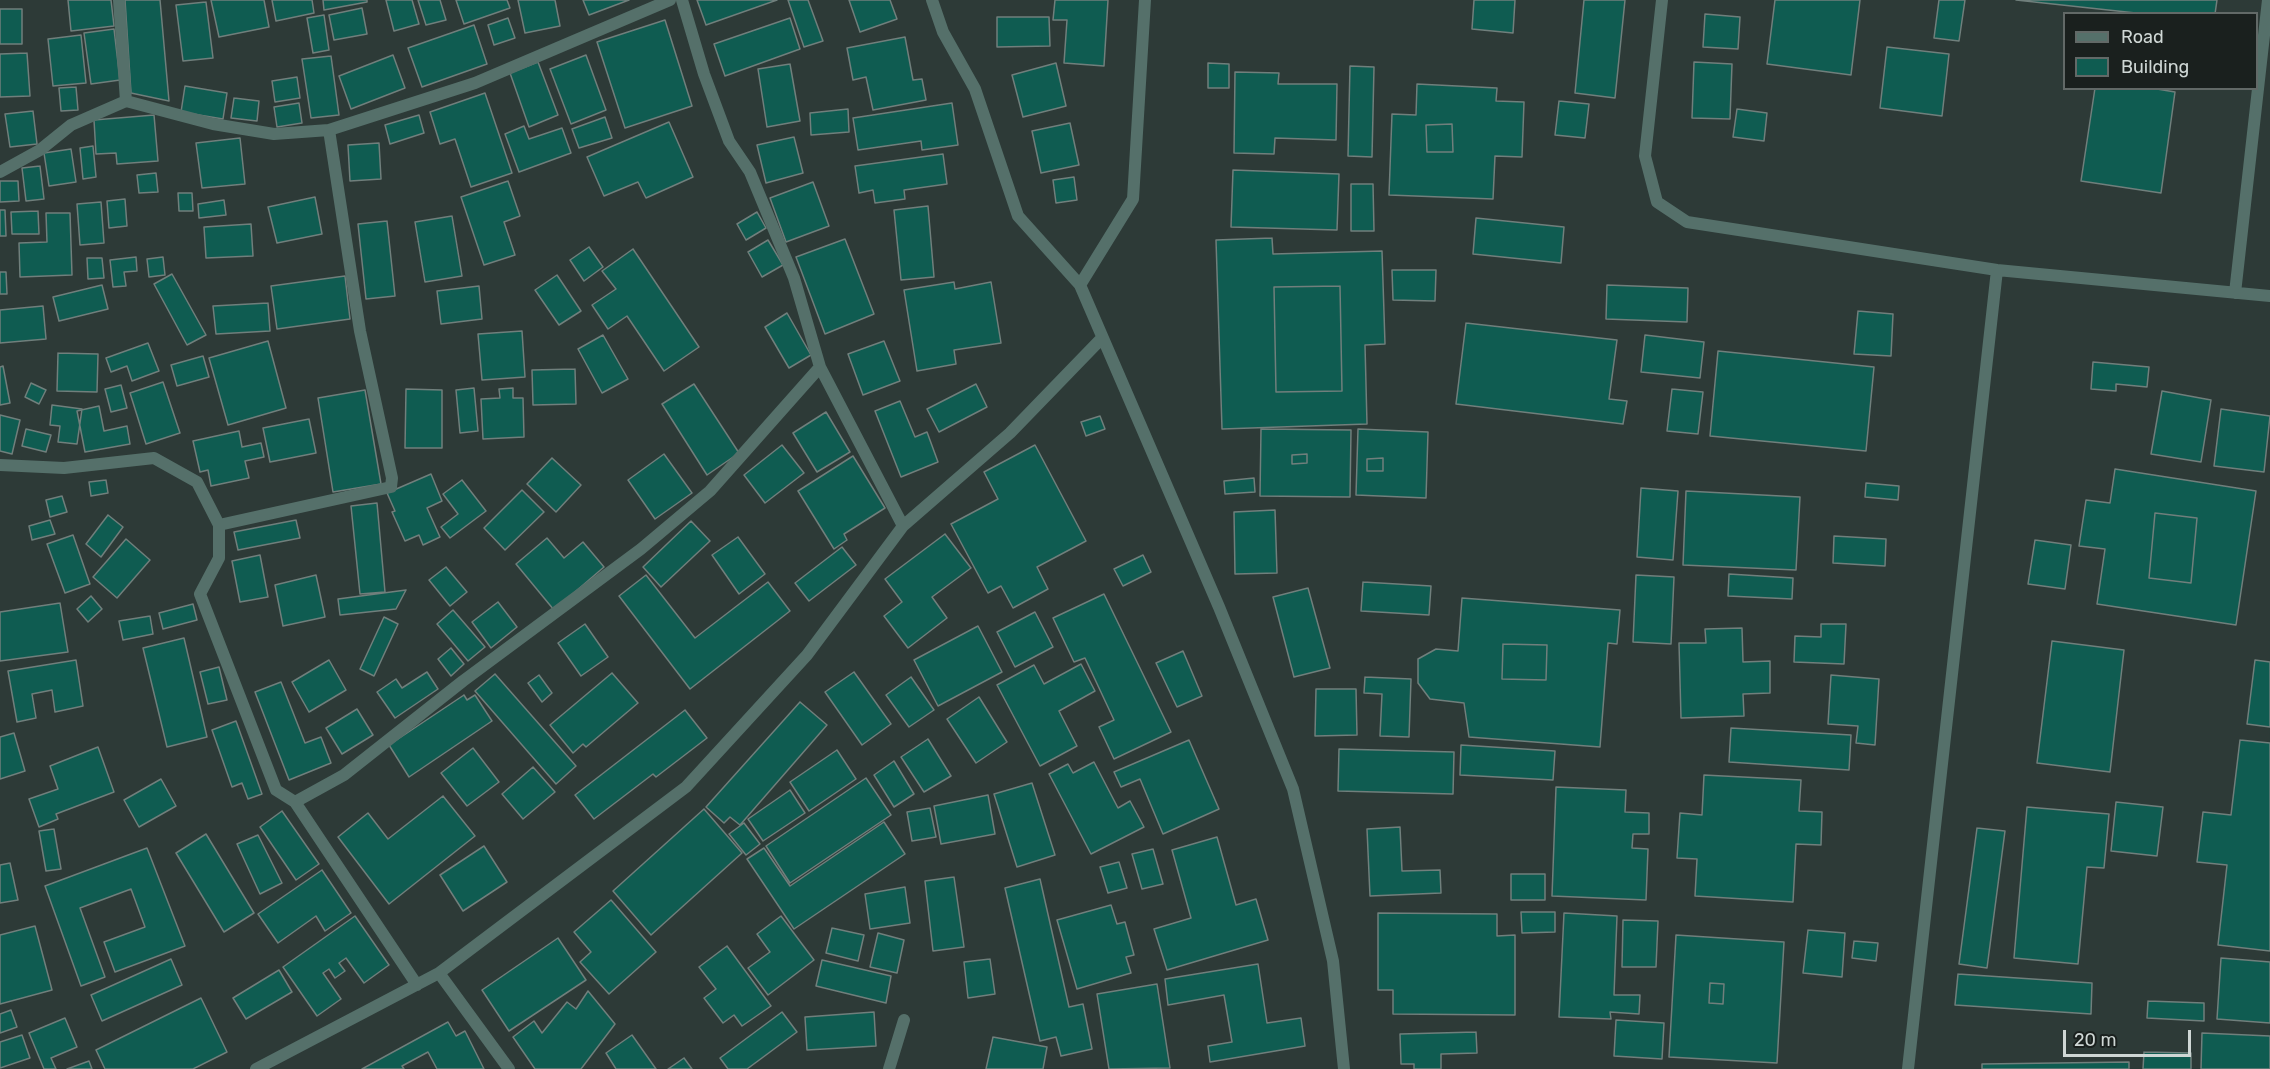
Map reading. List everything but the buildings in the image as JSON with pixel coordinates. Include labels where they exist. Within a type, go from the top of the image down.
[{"type":"street","points":[[118,0],[126,101]]},
{"type":"street","points":[[682,0],[704,74],[729,141],[750,172],[794,278],[820,367],[903,526]]},
{"type":"street","points":[[932,0],[944,32],[975,89],[1018,216],[1080,285],[1219,607],[1293,789],[1334,961],[1344,1069]]},
{"type":"street","points":[[1080,285],[1133,199],[1145,0]]},
{"type":"street","points":[[1662,0],[1645,156],[1657,201],[1687,222],[1997,270],[2270,296]]},
{"type":"street","points":[[2258,89],[2268,0]]},
{"type":"street","points":[[0,172],[40,150],[71,125],[126,101],[213,124],[274,134],[329,130],[475,83],[663,2]]},
{"type":"street","points":[[2235,293],[2258,90]]},
{"type":"street","points":[[219,525],[391,487],[392,478],[360,331],[329,130]]},
{"type":"street","points":[[1908,1069],[1997,270]]},
{"type":"street","points":[[256,1069],[439,973],[686,787],[807,655],[903,526],[1010,433],[1102,338]]},
{"type":"street","points":[[295,802],[344,775],[463,681],[642,549],[710,491],[820,367]]},
{"type":"street","points":[[0,465],[64,468],[154,459],[197,482],[219,525],[219,558],[200,594],[276,790],[295,802],[417,984]]},
{"type":"street","points":[[439,973],[509,1069]]},
{"type":"street","points":[[889,1069],[904,1020]]}]
